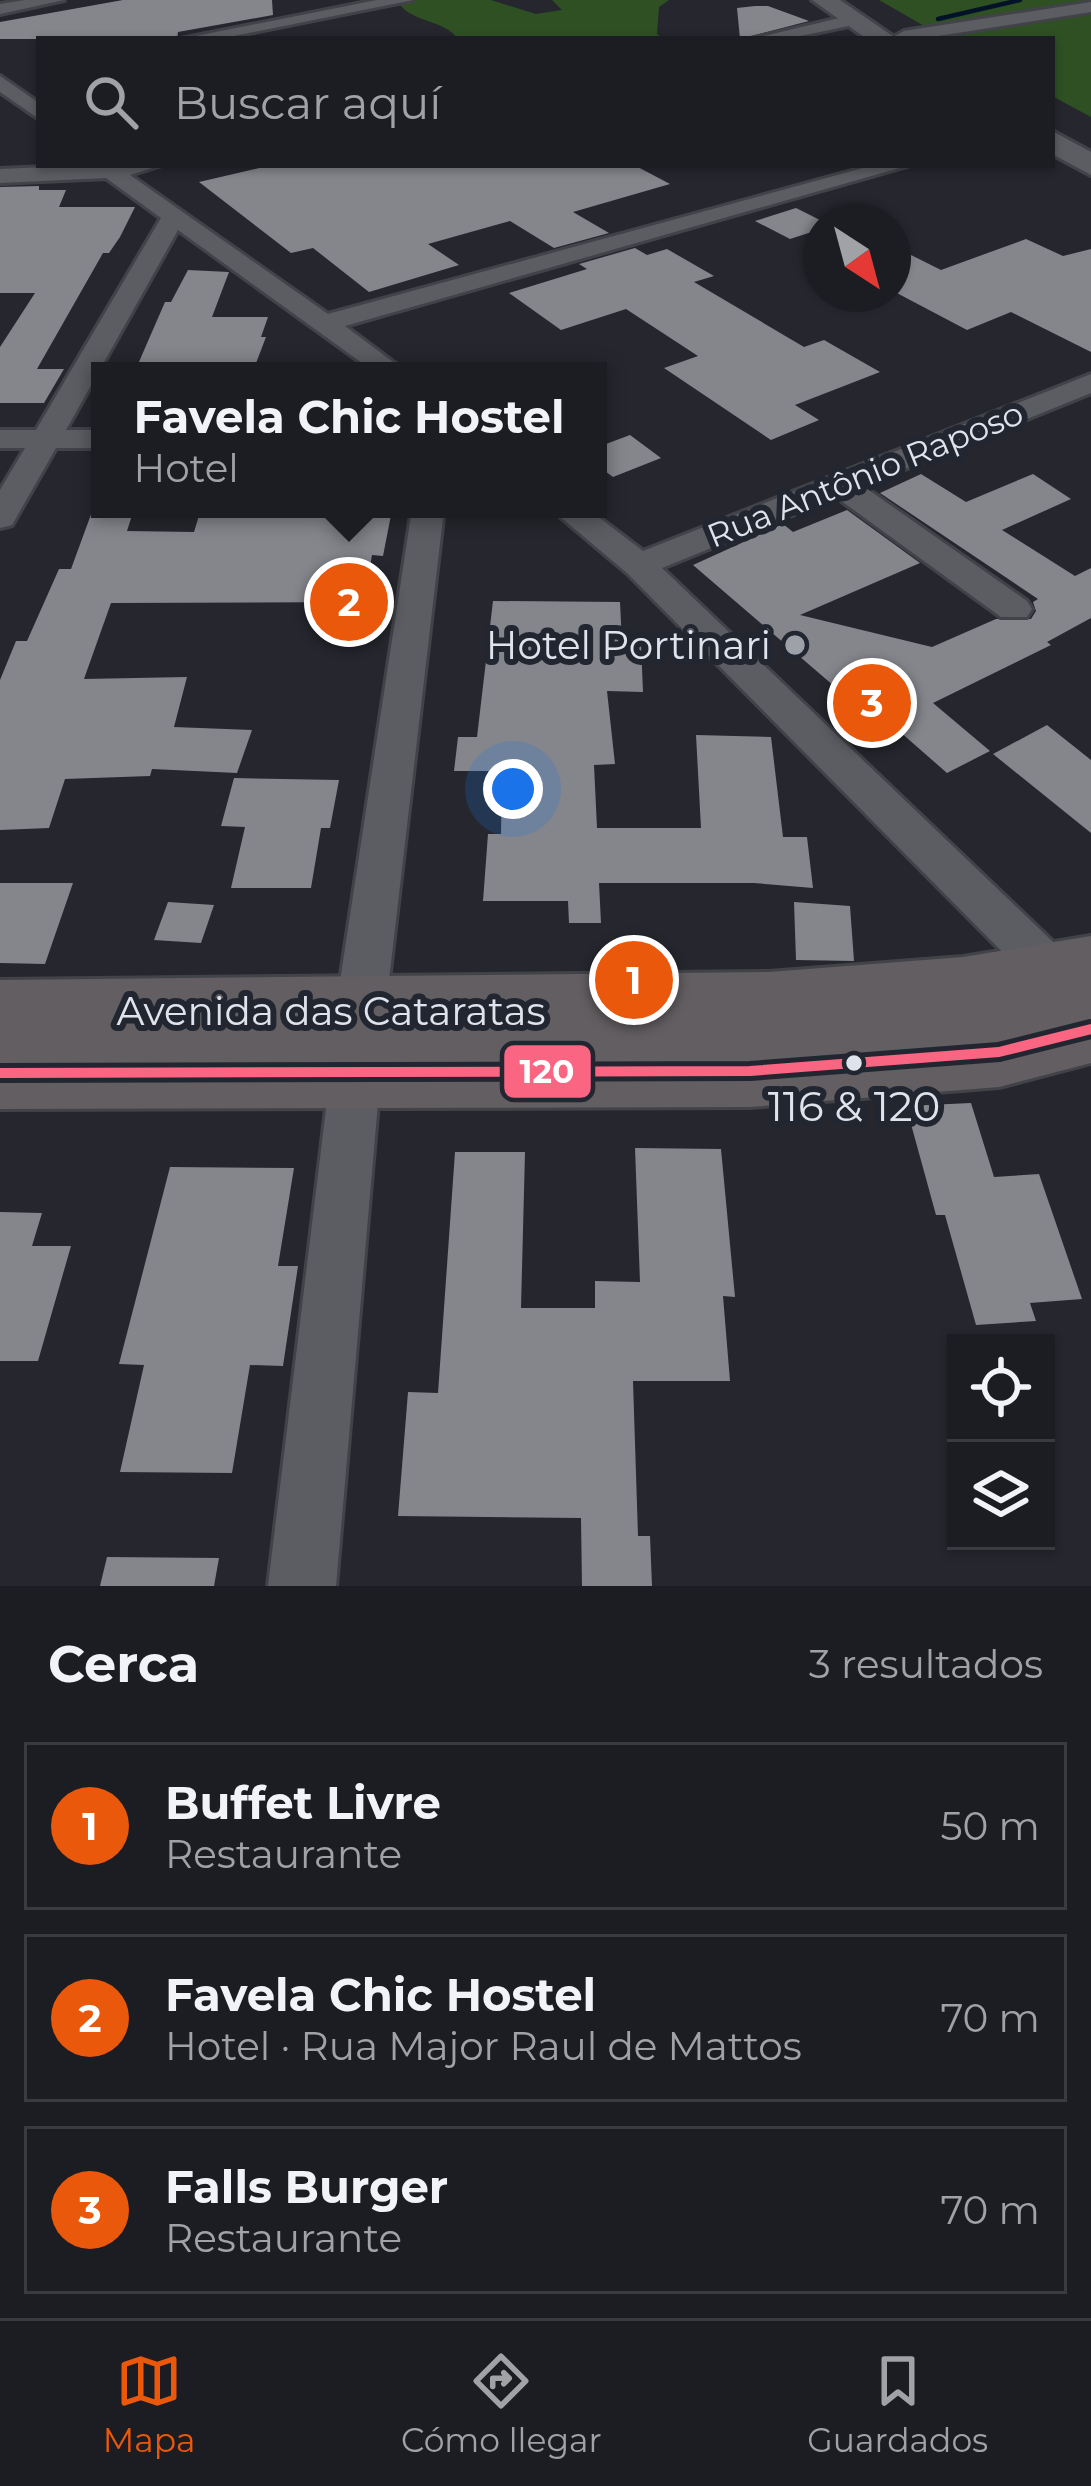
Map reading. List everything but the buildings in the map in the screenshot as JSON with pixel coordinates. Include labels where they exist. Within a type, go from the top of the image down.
[{"type":"main road","points":[[824,0],[852,10],[896,36]]},
{"type":"main road","points":[[1055,126],[1091,139]]},
{"type":"main road","points":[[1055,126],[1091,166]]},
{"type":"main road","name":"Avenida das Cataratas","points":[[0,1012],[750,1071],[999,1052],[1079,990]]},
{"type":"main road","name":"Avenida das Cataratas","points":[[0,1073],[358,1041]]},
{"type":"street","points":[[0,9],[56,0]]},
{"type":"street","points":[[286,0],[316,16]]},
{"type":"street","points":[[206,36],[405,0]]},
{"type":"street","points":[[911,36],[1091,7]]},
{"type":"street","points":[[770,36],[852,10]]},
{"type":"street","points":[[6,75],[36,110]]},
{"type":"street","points":[[328,322],[888,168]]},
{"type":"street","points":[[0,176],[107,169],[379,362]]},
{"type":"street","points":[[0,518],[172,217]]},
{"type":"street","name":"Rua Antônio Raposo","points":[[639,565],[1091,383]]},
{"type":"street","points":[[0,439],[91,439]]},
{"type":"street","points":[[839,484],[1014,609]]},
{"type":"street","points":[[302,1586],[358,1041],[427,518]]},
{"type":"street","points":[[579,518],[639,565],[1079,990]]},
{"type":"green space","points":[[491,0],[536,14],[562,10],[552,0],[669,0],[659,7],[660,36],[455,36],[399,4]]},
{"type":"green space","points":[[879,0],[1091,0],[1091,117],[1055,98],[1055,36],[942,36]]},
{"type":"waterway","points":[[938,19],[1020,0]]},
{"type":"transit line","name":"120","points":[[0,1073],[750,1071],[999,1052],[1091,1029]]},
{"type":"place","name":"Favela Chic Hostel","points":[[349,602]]},
{"type":"place","name":"Hotel Portinari","points":[[795,645]]},
{"type":"place","name":"Falls Burger","points":[[872,703]]},
{"type":"place","name":"Buffet Livre","points":[[634,980]]},
{"type":"place","name":"116 & 120","points":[[854,1063]]}]
